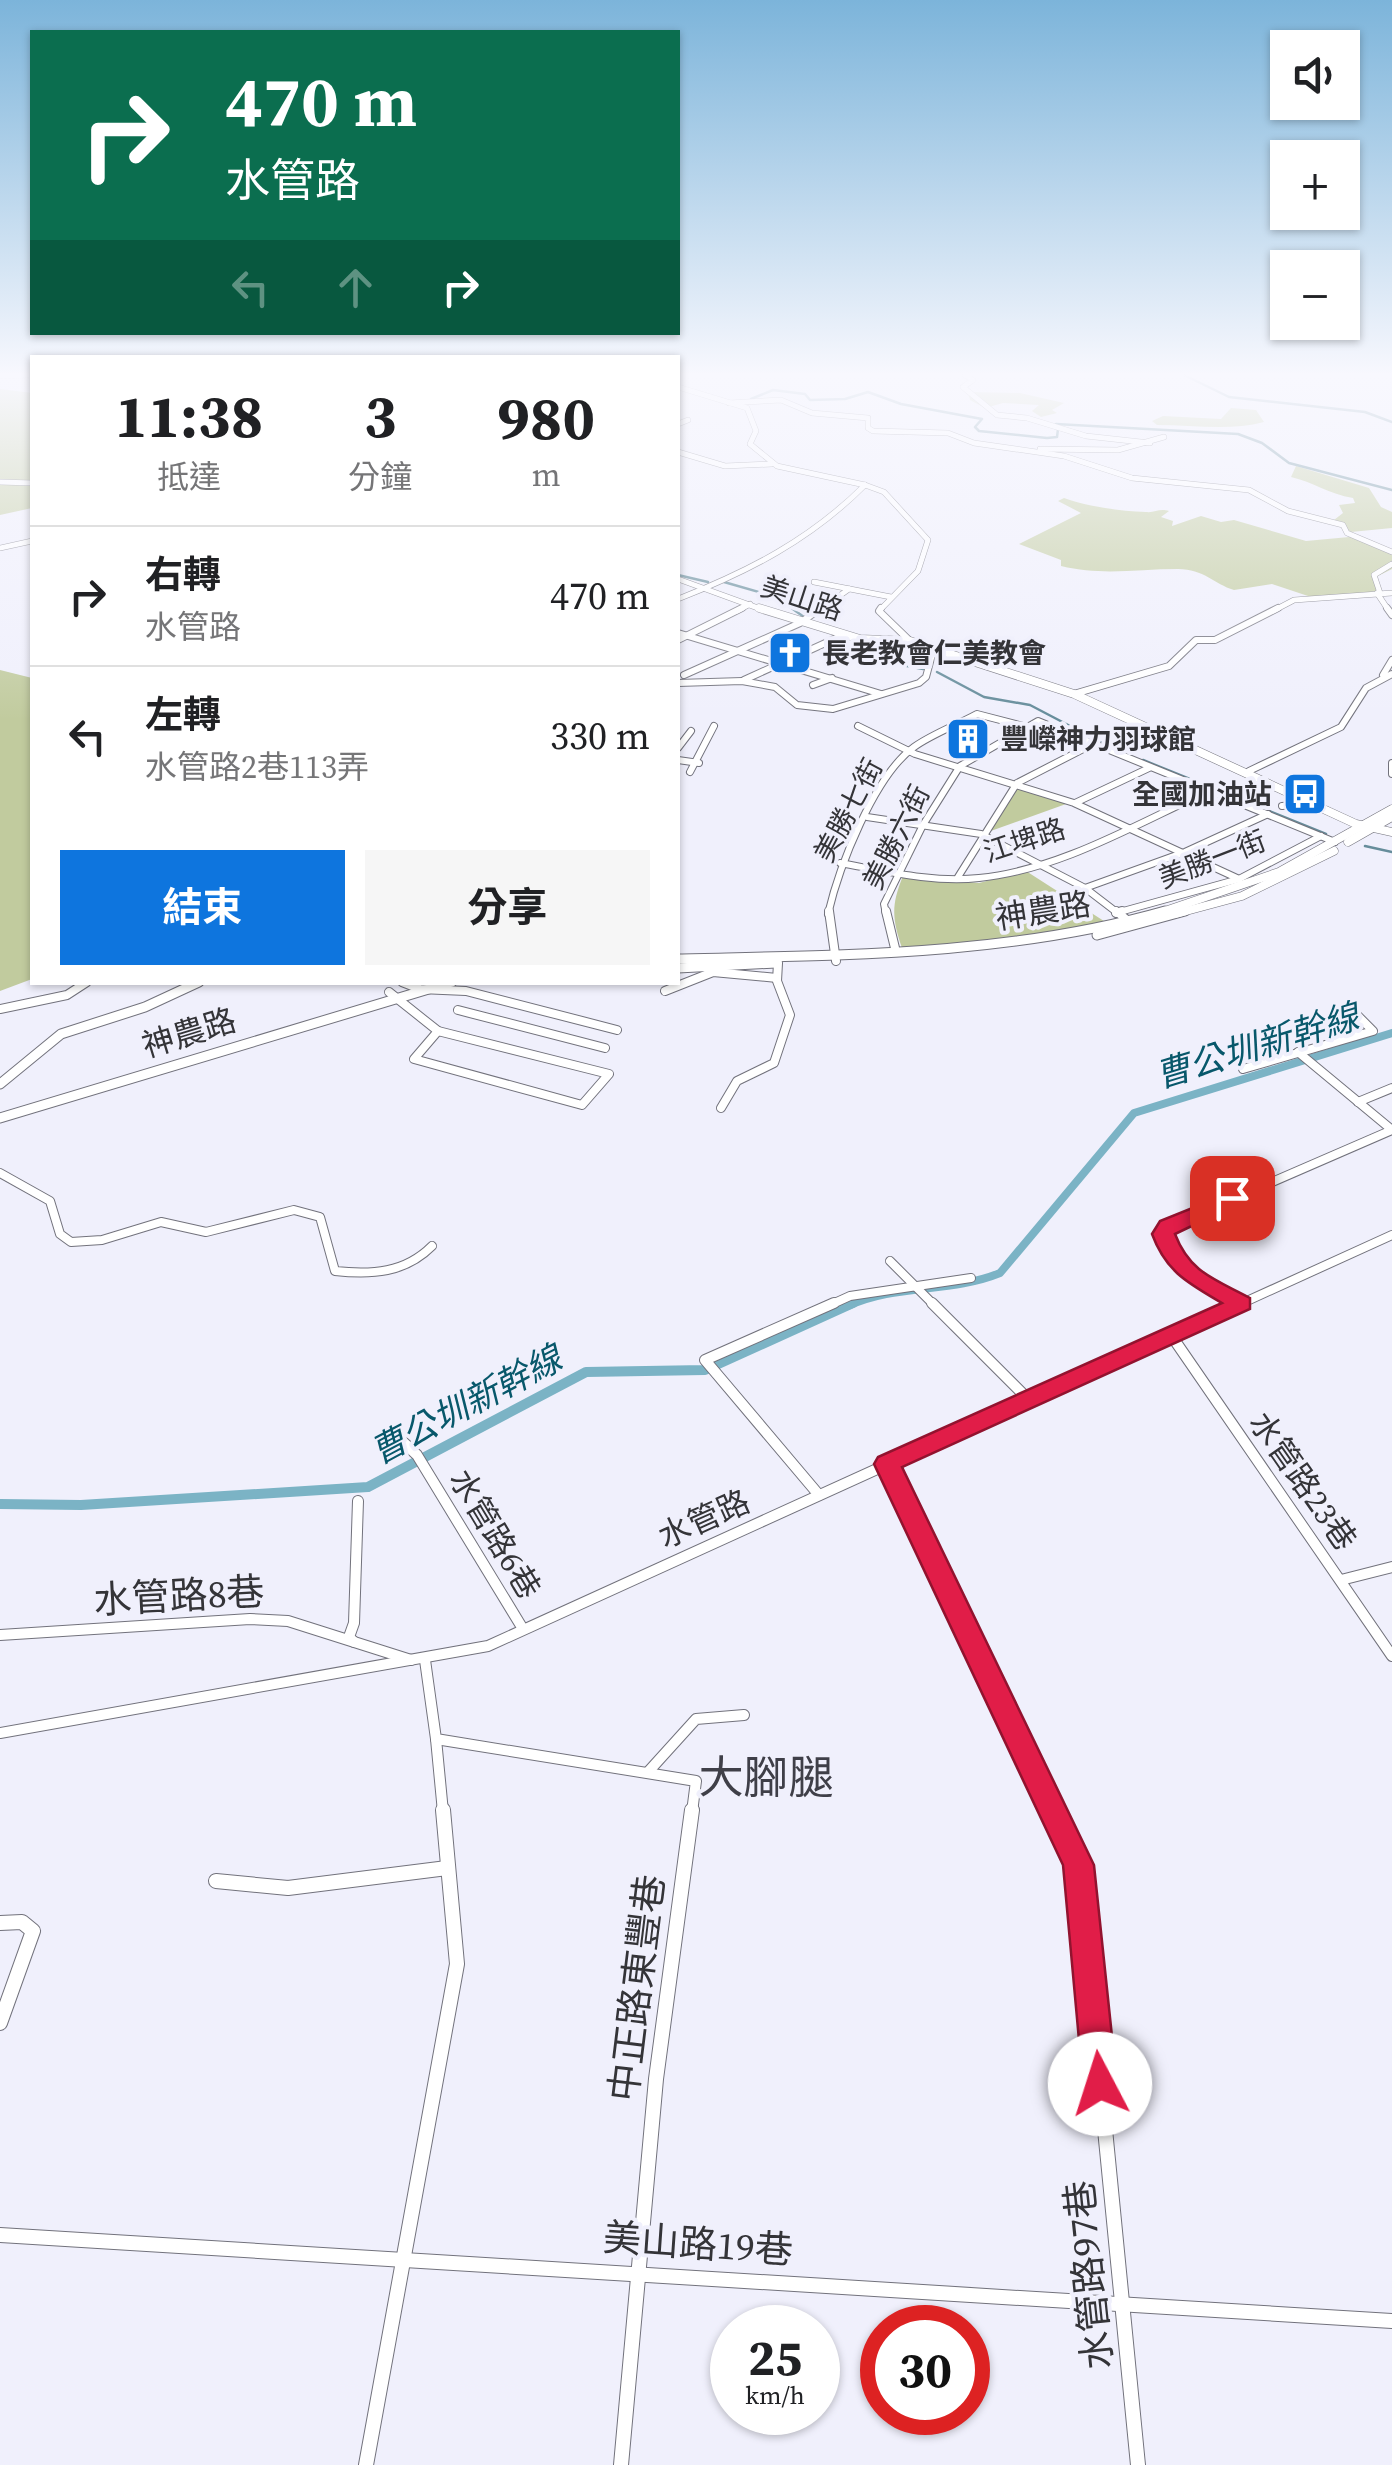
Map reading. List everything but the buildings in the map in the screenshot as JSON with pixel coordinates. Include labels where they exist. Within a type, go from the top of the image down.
[{"type":"street","points":[[680,598],[752,570],[839,511],[859,490]]},
{"type":"street","points":[[878,490],[904,510],[930,544],[917,574],[878,610],[910,640]]},
{"type":"street","points":[[1249,490],[1288,511],[1344,525],[1347,533],[1392,552]]},
{"type":"street","points":[[0,548],[30,541]]},
{"type":"street","points":[[1392,564],[1374,575],[1392,615]]},
{"type":"street","name":"美山路","points":[[680,580],[800,624],[843,635],[910,640],[1074,694],[1363,826],[1392,832]]},
{"type":"street","points":[[814,582],[891,598]]},
{"type":"street","points":[[681,674],[800,624],[849,590]]},
{"type":"street","points":[[1074,694],[1164,668],[1196,640],[1218,638],[1284,602],[1392,593]]},
{"type":"street","points":[[680,636],[750,604]]},
{"type":"street","points":[[742,681],[843,635]]},
{"type":"street","points":[[680,636],[783,662],[881,694]]},
{"type":"street","points":[[681,674],[775,688],[798,704],[833,709],[926,678],[926,666],[934,648]]},
{"type":"street","points":[[1248,771],[1341,727],[1366,688],[1388,674],[1392,660]]},
{"type":"street","points":[[813,685],[832,678]]},
{"type":"street","points":[[680,683],[710,679]]},
{"type":"street","name":"美勝七街","points":[[835,958],[828,914],[840,864],[895,765],[906,754],[977,714],[1026,727],[1048,722],[1091,745],[1336,842]]},
{"type":"street","points":[[690,772],[699,762],[714,726]]},
{"type":"street","points":[[858,726],[906,754],[1017,782],[1075,804],[1238,879]]},
{"type":"street","name":"美勝六街","points":[[895,948],[884,904],[922,825],[960,766],[1026,727]]},
{"type":"street","points":[[680,746],[691,732]]},
{"type":"street","points":[[958,877],[981,834],[1017,782],[1091,745]]},
{"type":"street","points":[[680,760],[699,762]]},
{"type":"street","points":[[1392,763],[1392,774]]},
{"type":"street","points":[[1075,804],[1150,768]]},
{"type":"street","name":"江埤路","points":[[840,864],[958,877],[993,876],[1039,862],[1211,790]]},
{"type":"street","points":[[1282,806],[1315,803]]},
{"type":"street","name":"神農路","points":[[1132,924],[1233,890],[1336,842],[1392,809]]},
{"type":"street","points":[[1085,888],[1185,852],[1268,814]]},
{"type":"street","points":[[867,817],[981,834],[1085,888],[1132,924]]},
{"type":"street","name":"神農路","points":[[680,968],[1007,949],[1132,924],[1258,889],[1392,818]]},
{"type":"street","name":"美勝一街","points":[[1116,913],[1238,879],[1321,836]]},
{"type":"street","name":"神農路","points":[[680,959],[835,958]]},
{"type":"street","points":[[721,1108],[737,1080],[773,1065],[790,1015],[778,978],[778,963]]},
{"type":"street","points":[[665,991],[713,972],[778,978]]},
{"type":"street","points":[[0,1009],[67,995],[82,985]]},
{"type":"street","points":[[1,1083],[61,1034],[145,1007],[192,985]]},
{"type":"street","points":[[414,985],[466,991],[617,1030]]},
{"type":"street","name":"神農路","points":[[0,1114],[414,985]]},
{"type":"street","points":[[390,994],[438,1032],[609,1074],[582,1104],[498,1084],[414,1059],[438,1032]]},
{"type":"street","points":[[458,1010],[606,1048]]},
{"type":"street","points":[[1243,1070],[1374,1031],[1353,1011]]},
{"type":"street","points":[[1241,1303],[1186,1273],[1173,1260],[1164,1230],[1391,1128],[1298,1052]]},
{"type":"street","points":[[1358,1102],[1392,1088]]},
{"type":"street","points":[[0,1173],[39,1191],[50,1201],[60,1234],[71,1242],[102,1240],[161,1222],[206,1232],[294,1210],[320,1217],[335,1271],[374,1275],[419,1262],[432,1246]]},
{"type":"street","name":"水管路","points":[[0,1733],[488,1646],[1391,1237]]},
{"type":"street","points":[[890,1260],[1028,1400]]},
{"type":"street","points":[[818,1495],[710,1366],[850,1296],[918,1290],[971,1278]]},
{"type":"street","name":"水管路23巷","points":[[1171,1335],[1392,1656]]},
{"type":"street","name":"水管路6巷","points":[[401,1440],[417,1455],[523,1629]]},
{"type":"street","name":"水管路97巷","points":[[887,1464],[1079,1865],[1138,2465]]},
{"type":"street","points":[[354,1642],[349,1636],[354,1623],[358,1501]]},
{"type":"street","points":[[1340,1580],[1392,1567]]},
{"type":"street","name":"水管路8巷","points":[[0,1635],[250,1619],[288,1621],[419,1660]]},
{"type":"street","points":[[366,2465],[400,2258],[457,1964],[436,1739],[419,1660]]},
{"type":"street","points":[[648,1772],[696,1719],[744,1715]]},
{"type":"street","name":"中正路東豐巷","points":[[436,1739],[696,1781],[635,2273],[620,2465]]},
{"type":"street","points":[[216,1881],[288,1888],[448,1868]]},
{"type":"street","points":[[0,1923],[22,1922],[33,1931],[0,2023]]},
{"type":"street","name":"美山路19巷","points":[[0,2235],[1392,2321]]},
{"type":"green space","points":[[0,490],[30,490],[30,508],[0,515]]},
{"type":"green space","points":[[1326,490],[1370,490],[1381,507],[1392,512],[1392,528],[1351,532],[1334,520],[1343,513],[1339,505],[1355,503],[1353,498]]},
{"type":"green space","points":[[1064,498],[1115,510],[1169,511],[1161,517],[1173,521],[1172,526],[1201,516],[1221,522],[1234,520],[1306,541],[1360,536],[1392,550],[1392,569],[1376,577],[1379,591],[1314,598],[1272,584],[1234,590],[1187,570],[1105,571],[1061,566],[1061,560],[1019,544],[1081,513],[1058,501]]},
{"type":"green space","points":[[0,670],[30,678],[30,980],[0,991]]},
{"type":"green space","points":[[1018,785],[1066,804],[988,832]]},
{"type":"green space","points":[[1026,871],[1107,923],[1015,939],[902,948],[894,912],[903,876],[979,883]]},
{"type":"waterway","points":[[680,575],[708,582]]},
{"type":"waterway","points":[[724,582],[776,597],[804,617]]},
{"type":"waterway","points":[[831,645],[859,657],[923,669]]},
{"type":"waterway","points":[[937,672],[984,697],[1030,705],[1112,748]]},
{"type":"waterway","points":[[1143,760],[1326,834]]},
{"type":"waterway","points":[[1365,846],[1392,852]]},
{"type":"waterway","name":"曹公圳新幹線","points":[[848,1306],[885,1294],[962,1284],[1000,1273],[1134,1113],[1392,1033]]},
{"type":"waterway","name":"曹公圳新幹線","points":[[0,1504],[81,1505],[368,1487],[586,1372],[705,1370],[853,1303]]},
{"type":"place","name":"長老教會仁美教會","points":[[790,653]]},
{"type":"place","name":"豐嶸神力羽球館","points":[[968,739]]},
{"type":"place","name":"全國加油站","points":[[1305,794]]},
{"type":"district","name":"大腳腿","points":[[766,1777]]},
{"type":"route","points":[[1100,2084],[1079,1865],[887,1464],[1241,1303],[1186,1273],[1173,1260],[1164,1234],[1168,1226],[1232,1198]]}]
